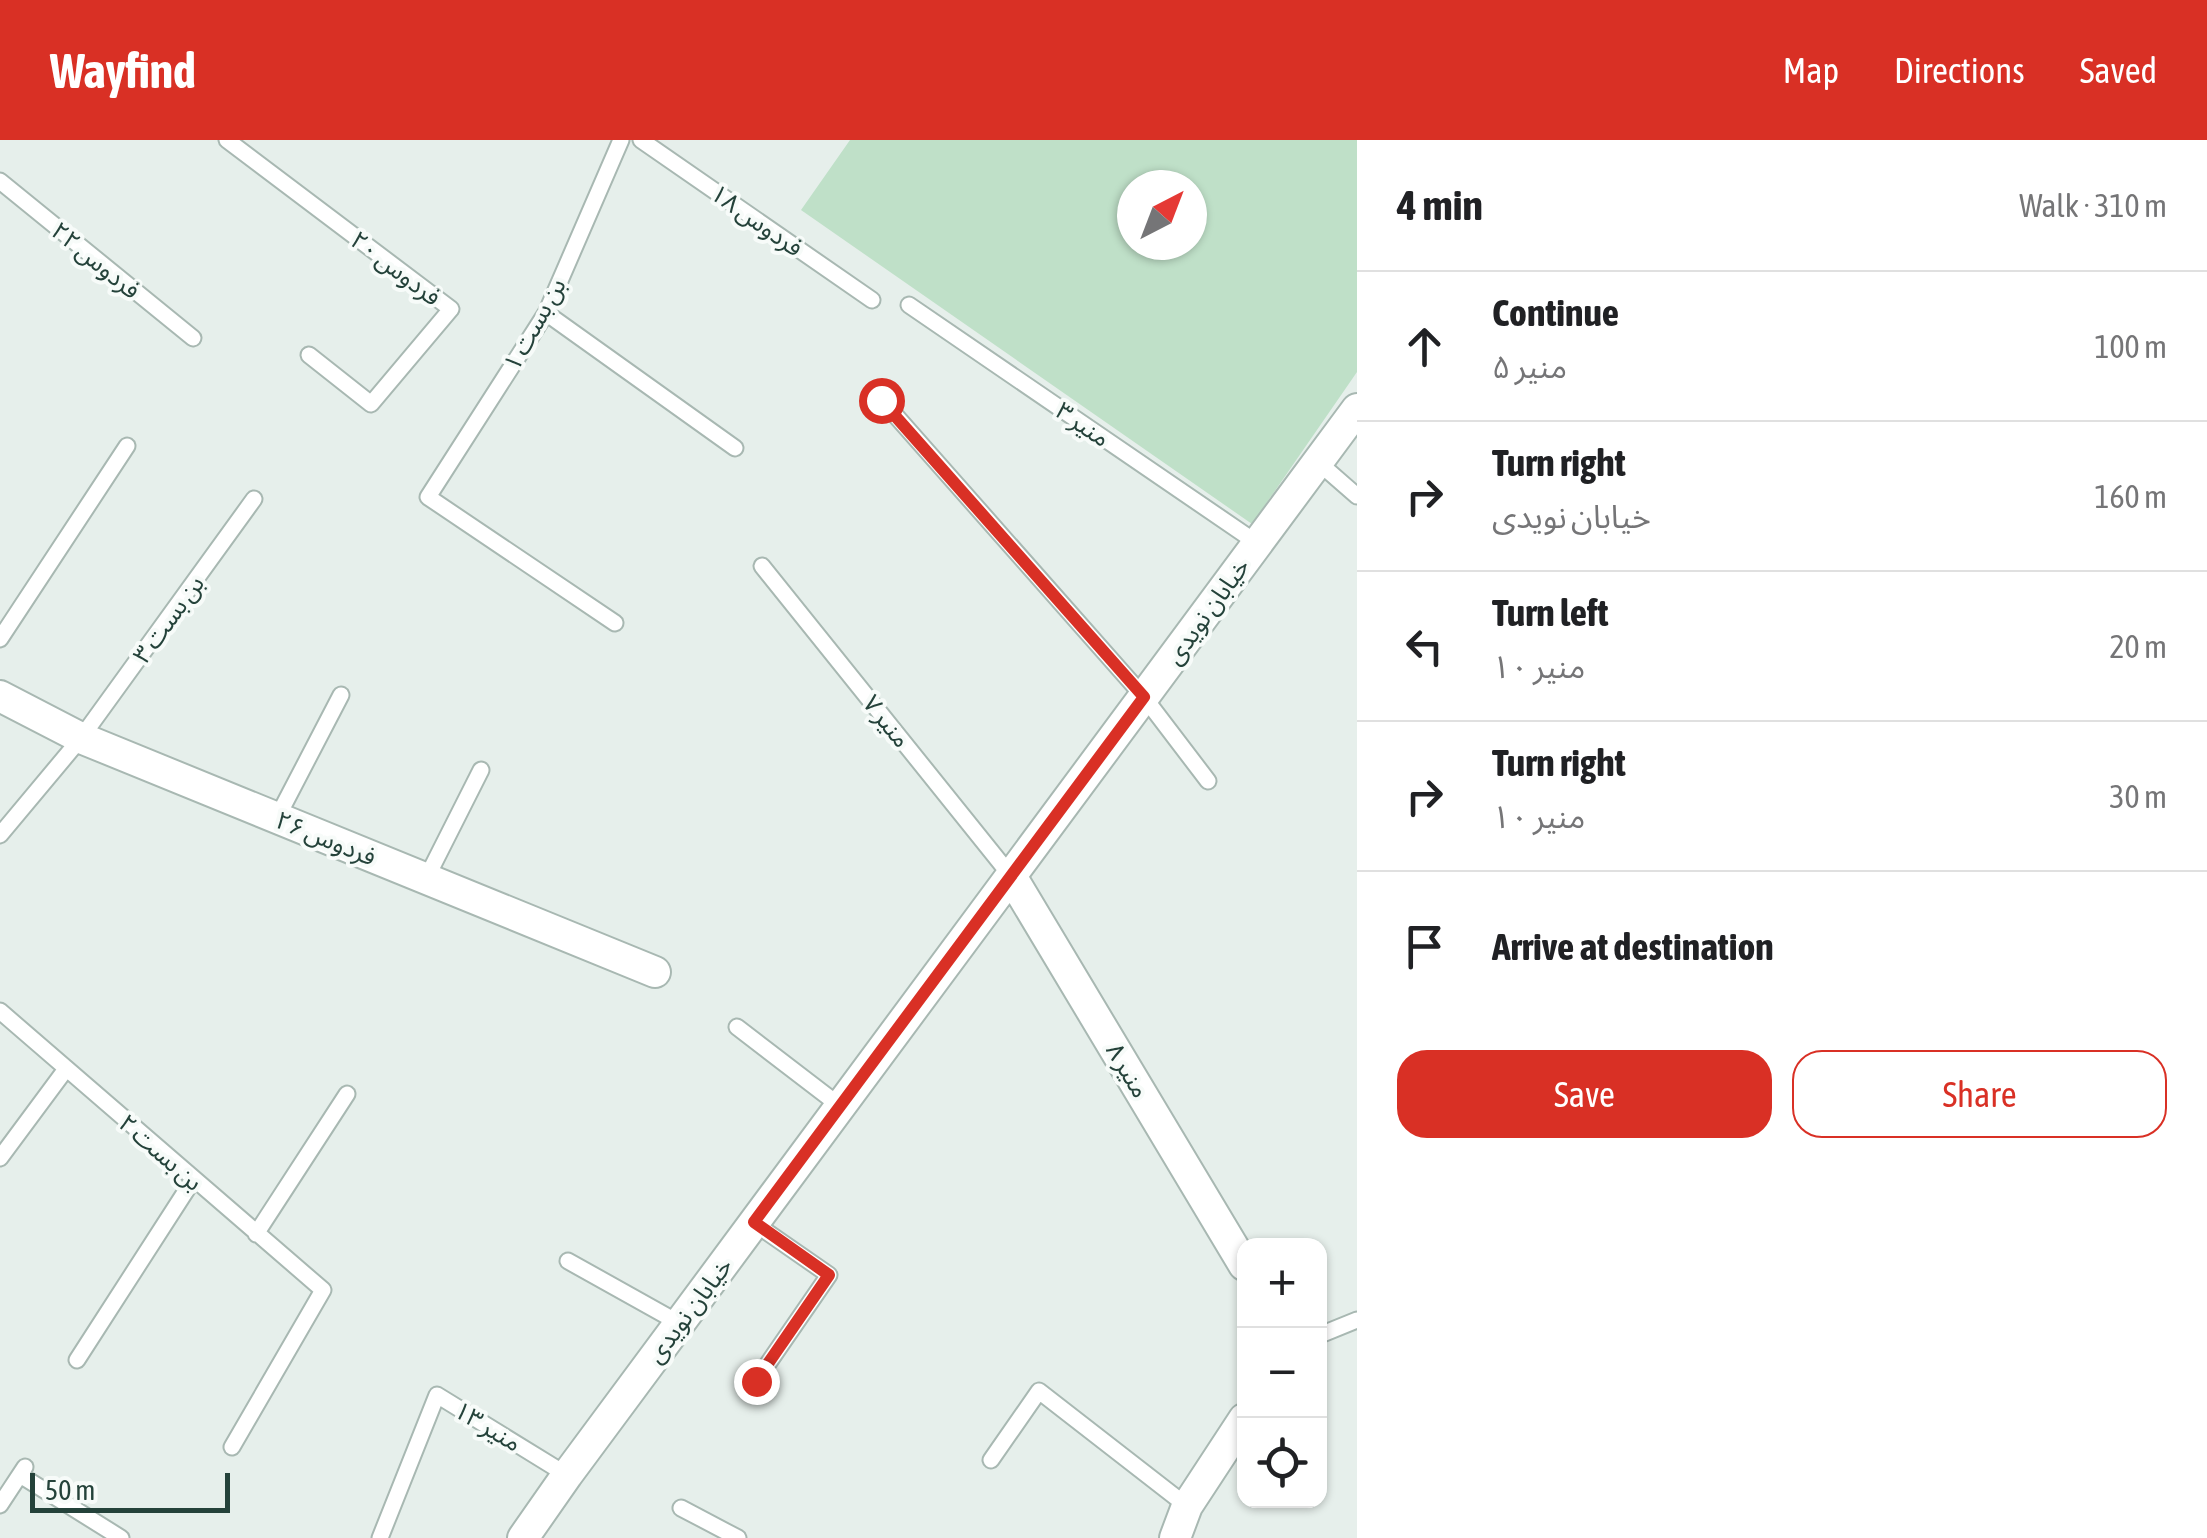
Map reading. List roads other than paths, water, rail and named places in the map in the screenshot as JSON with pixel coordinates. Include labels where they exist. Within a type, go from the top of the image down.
[{"type":"street","name":"خیابان نویدی","points":[[523,1538],[1357,409]]},
{"type":"street","name":"فردوس ۲۶","points":[[0,696],[81,738],[655,972]]},
{"type":"street","name":"منیر ۸","points":[[1011,876],[1237,1253]]},
{"type":"street","points":[[1175,1538],[1187,1506],[1237,1430]]},
{"type":"lane","name":"فردوس ۲۰","points":[[228,140],[450,309],[371,404],[309,355]]},
{"type":"lane","name":"بن بست ۱","points":[[615,623],[428,497],[546,313],[622,140]]},
{"type":"lane","name":"فردوس ۱۸","points":[[642,140],[660,145],[872,300]]},
{"type":"lane","name":"فردوس ۲۲","points":[[0,182],[192,338]]},
{"type":"lane","name":"منیر ۳","points":[[909,305],[1257,544]]},
{"type":"lane","points":[[546,313],[735,448]]},
{"type":"lane","points":[[881,400],[1144,697],[1208,781]]},
{"type":"lane","points":[[0,639],[127,446]]},
{"type":"lane","points":[[1318,462],[1357,496]]},
{"type":"lane","name":"بن بست ۳","points":[[81,738],[254,500]]},
{"type":"lane","name":"منیر ۷","points":[[762,566],[1011,876]]},
{"type":"lane","points":[[278,818],[341,695]]},
{"type":"lane","points":[[0,835],[81,738]]},
{"type":"lane","points":[[426,878],[481,770]]},
{"type":"lane","name":"بن بست ۲","points":[[0,1013],[323,1290],[232,1446]]},
{"type":"lane","points":[[737,1027],[840,1106]]},
{"type":"lane","points":[[0,1158],[66,1069]]},
{"type":"lane","points":[[256,1234],[347,1094]]},
{"type":"lane","points":[[76,1360],[193,1180]]},
{"type":"lane","points":[[754,1222],[829,1275],[756,1381]]},
{"type":"lane","points":[[568,1260],[679,1324]]},
{"type":"lane","points":[[1327,1332],[1357,1320]]},
{"type":"lane","points":[[991,1460],[1039,1390],[1187,1506]]},
{"type":"lane","name":"منیر ۱۳","points":[[380,1538],[437,1395],[567,1474]]},
{"type":"lane","points":[[0,1506],[22,1470],[121,1538]]},
{"type":"lane","points":[[681,1508],[738,1538]]}]
